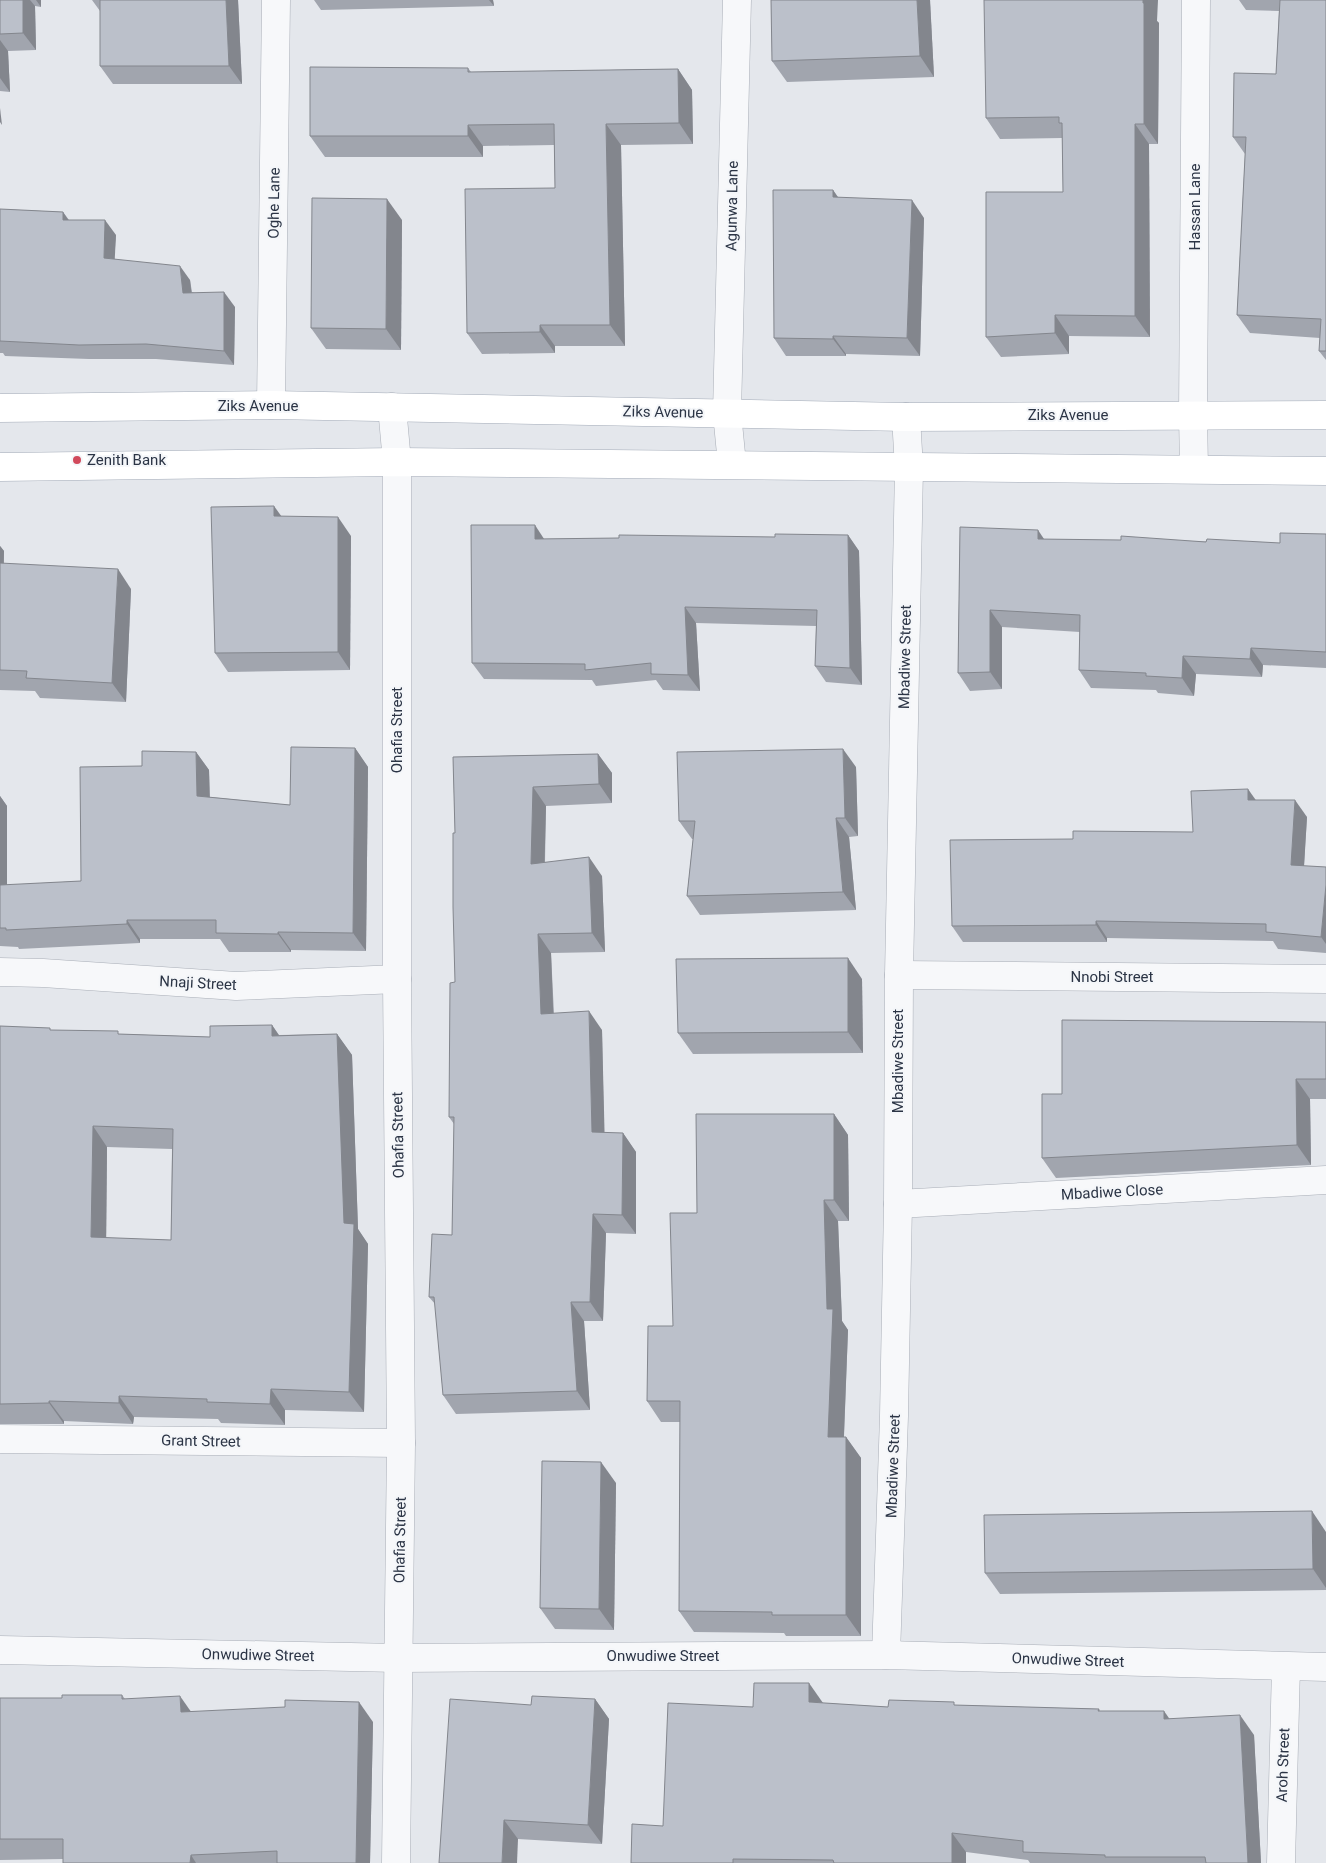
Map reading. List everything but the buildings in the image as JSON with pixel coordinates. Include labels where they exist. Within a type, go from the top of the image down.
[{"type":"main road","name":"Ziks Avenue","points":[[0,408],[271,405],[906,417],[1326,414]]},
{"type":"main road","points":[[0,466],[397,462],[1326,471]]},
{"type":"street","name":"Oghe Lane","points":[[271,405],[276,0]]},
{"type":"street","name":"Agunwa Lane","points":[[732,464],[727,413],[737,0]]},
{"type":"street","name":"Hassan Lane","points":[[1194,469],[1196,0]]},
{"type":"street","name":"Ohafia Street","points":[[392,407],[397,462],[397,980],[402,1443],[396,1863]]},
{"type":"street","name":"Mbadiwe Street","points":[[886,1655],[894,1416],[898,1204],[899,976],[909,468],[906,417]]},
{"type":"street","name":"Nnaji Street","points":[[0,972],[43,973],[236,986],[397,980]]},
{"type":"street","name":"Nnobi Street","points":[[899,976],[1326,979]]},
{"type":"street","name":"Mbadiwe Close","points":[[898,1204],[1326,1180]]},
{"type":"street","name":"Grant Street","points":[[0,1438],[402,1443]]},
{"type":"street","name":"Onwudiwe Street","points":[[0,1650],[398,1658],[886,1655],[1326,1667]]},
{"type":"street","name":"Aroh Street","points":[[1281,1863],[1286,1667]]},
{"type":"place","name":"Zenith Bank","points":[[77,460]]}]
